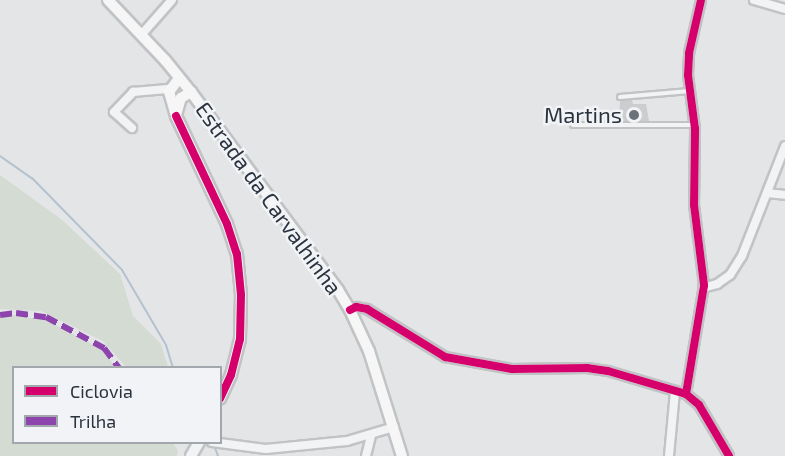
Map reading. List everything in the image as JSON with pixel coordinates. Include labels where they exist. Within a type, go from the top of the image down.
[{"type":"main road","name":"Estrada da Carvalhinha","points":[[108,0],[142,34],[191,92],[309,249],[350,310],[376,370],[402,456]]},
{"type":"main road","points":[[176,116],[170,90],[179,78]]},
{"type":"main road","points":[[170,90],[176,98],[181,98],[191,92]]},
{"type":"main road","points":[[176,116],[181,98]]},
{"type":"street","points":[[142,34],[172,0]]},
{"type":"street","points":[[686,394],[703,288],[694,205],[694,126],[689,53],[701,0]]},
{"type":"street","points":[[754,0],[785,9]]},
{"type":"street","points":[[132,128],[114,112],[133,92],[170,90]]},
{"type":"street","points":[[176,116],[227,224],[237,254],[240,339],[231,375],[222,395]]},
{"type":"street","points":[[703,288],[717,284],[730,275],[746,247],[785,146]]},
{"type":"street","points":[[767,193],[785,195]]},
{"type":"street","points":[[350,310],[356,307],[368,309],[445,357],[512,369],[587,368],[608,371],[686,394],[699,405],[729,456]]},
{"type":"street","points":[[669,456],[675,391]]},
{"type":"street","points":[[222,443],[266,449],[371,436],[394,427]]},
{"type":"street","points":[[366,456],[371,436]]},
{"type":"lane","points":[[620,97],[690,91]]},
{"type":"lane","points":[[573,125],[694,126]]},
{"type":"shaded area","points":[[0,175],[61,219],[120,274],[133,316],[161,344],[168,366],[125,366],[103,341],[41,311],[0,309]]},
{"type":"shaded area","points":[[14,315],[48,321],[103,350],[114,366],[12,366],[12,444],[174,444],[178,451],[177,456],[0,456],[0,317]]},
{"type":"building","name":"Martins","points":[[632,100],[633,104],[646,104],[649,121],[619,121],[620,101]]},
{"type":"waterway","points":[[0,156],[32,178],[122,270],[166,345],[172,366]]},
{"type":"waterway","points":[[215,448],[218,456]]},
{"type":"marked path","points":[[0,315],[16,313],[46,317],[104,348],[118,366]]},
{"type":"cycle path","points":[[686,394],[704,285],[694,205],[695,129],[688,75],[689,53],[701,0]]},
{"type":"cycle path","points":[[176,116],[227,224],[237,254],[241,295],[240,339],[231,375],[222,395]]},
{"type":"cycle path","points":[[350,310],[356,307],[367,309],[445,357],[512,369],[587,368],[608,371],[686,394],[699,405],[729,456]]},
{"type":"place","name":"Martins","points":[[634,115]]}]
